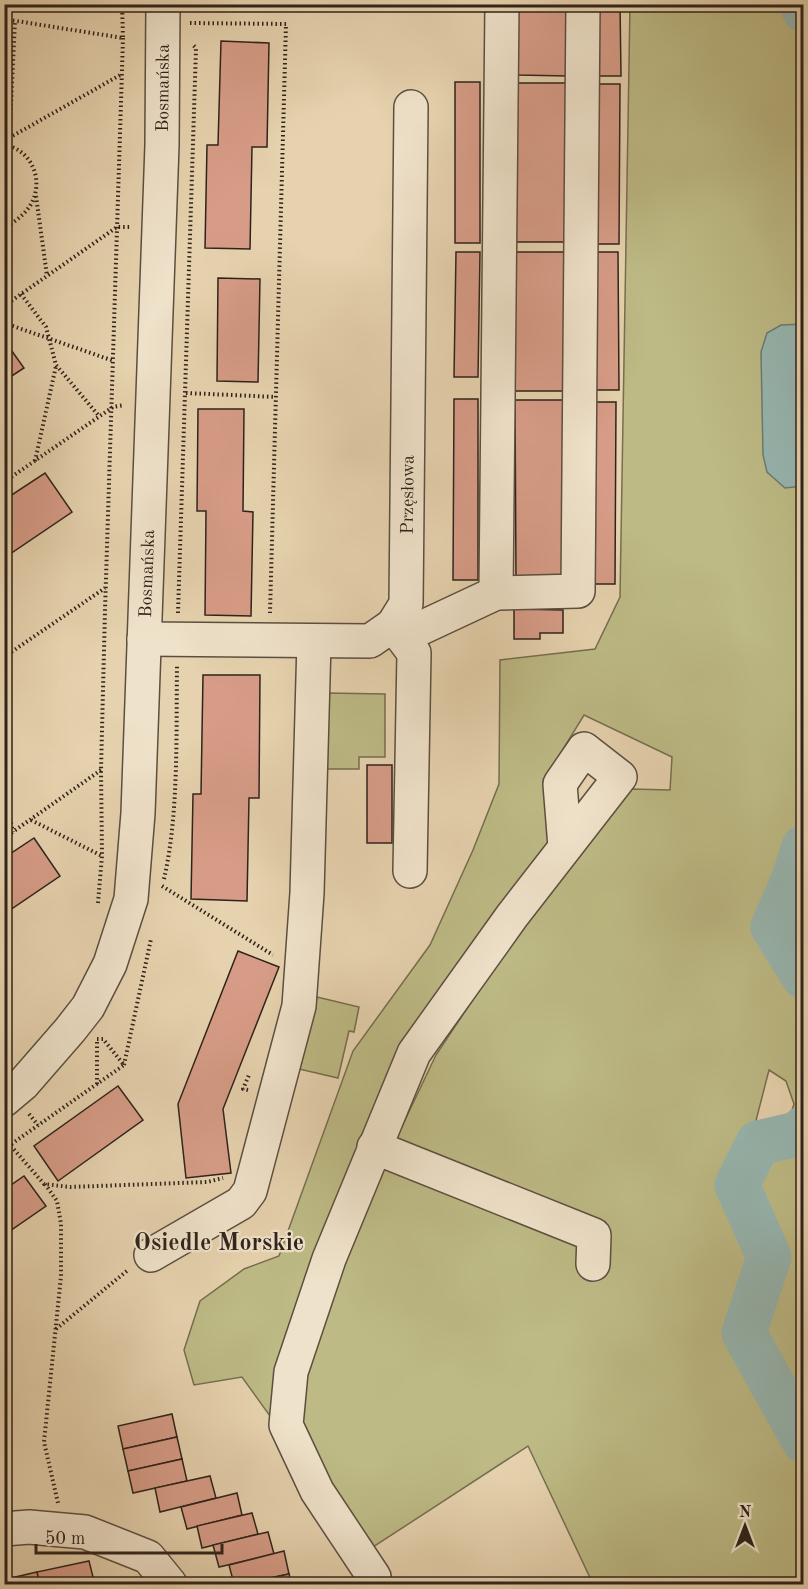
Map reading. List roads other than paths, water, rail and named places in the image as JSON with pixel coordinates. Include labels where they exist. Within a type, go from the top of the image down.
[{"type":"street","points":[[496,593],[502,4]]},
{"type":"street","points":[[144,639],[370,641],[393,625],[419,629],[496,593],[578,591],[583,4]]},
{"type":"street","name":"Bosmańska","points":[[4,1100],[23,1084],[87,1007],[110,964],[131,899],[144,639],[159,226],[174,14]]},
{"type":"street","name":"Przęsłowa","points":[[393,625],[406,604],[411,106]]},
{"type":"street","points":[[393,625],[414,652],[410,871]]},
{"type":"street","points":[[151,1255],[241,1203],[250,1191],[299,1006],[307,893],[314,642]]},
{"type":"street","points":[[371,1584],[374,1577],[317,1491],[286,1425],[291,1372],[329,1259],[414,1053],[512,916],[565,847]]},
{"type":"street","points":[[374,1147],[594,1234],[593,1264]]},
{"type":"street","points":[[4,1530],[29,1527],[85,1532],[148,1557],[170,1584]]},
{"type":"water","points":[[803,324],[803,486],[785,488],[767,472],[763,455],[761,352],[767,333],[781,325]]},
{"type":"waterway","points":[[802,4],[804,10]]},
{"type":"waterway","points":[[804,847],[794,878],[773,927],[804,977]]},
{"type":"waterway","points":[[804,1128],[797,1134],[758,1143],[737,1185],[769,1257],[744,1333],[804,1441]]},
{"type":"district","name":"Osiedle Morskie","points":[[219,1242]]}]
